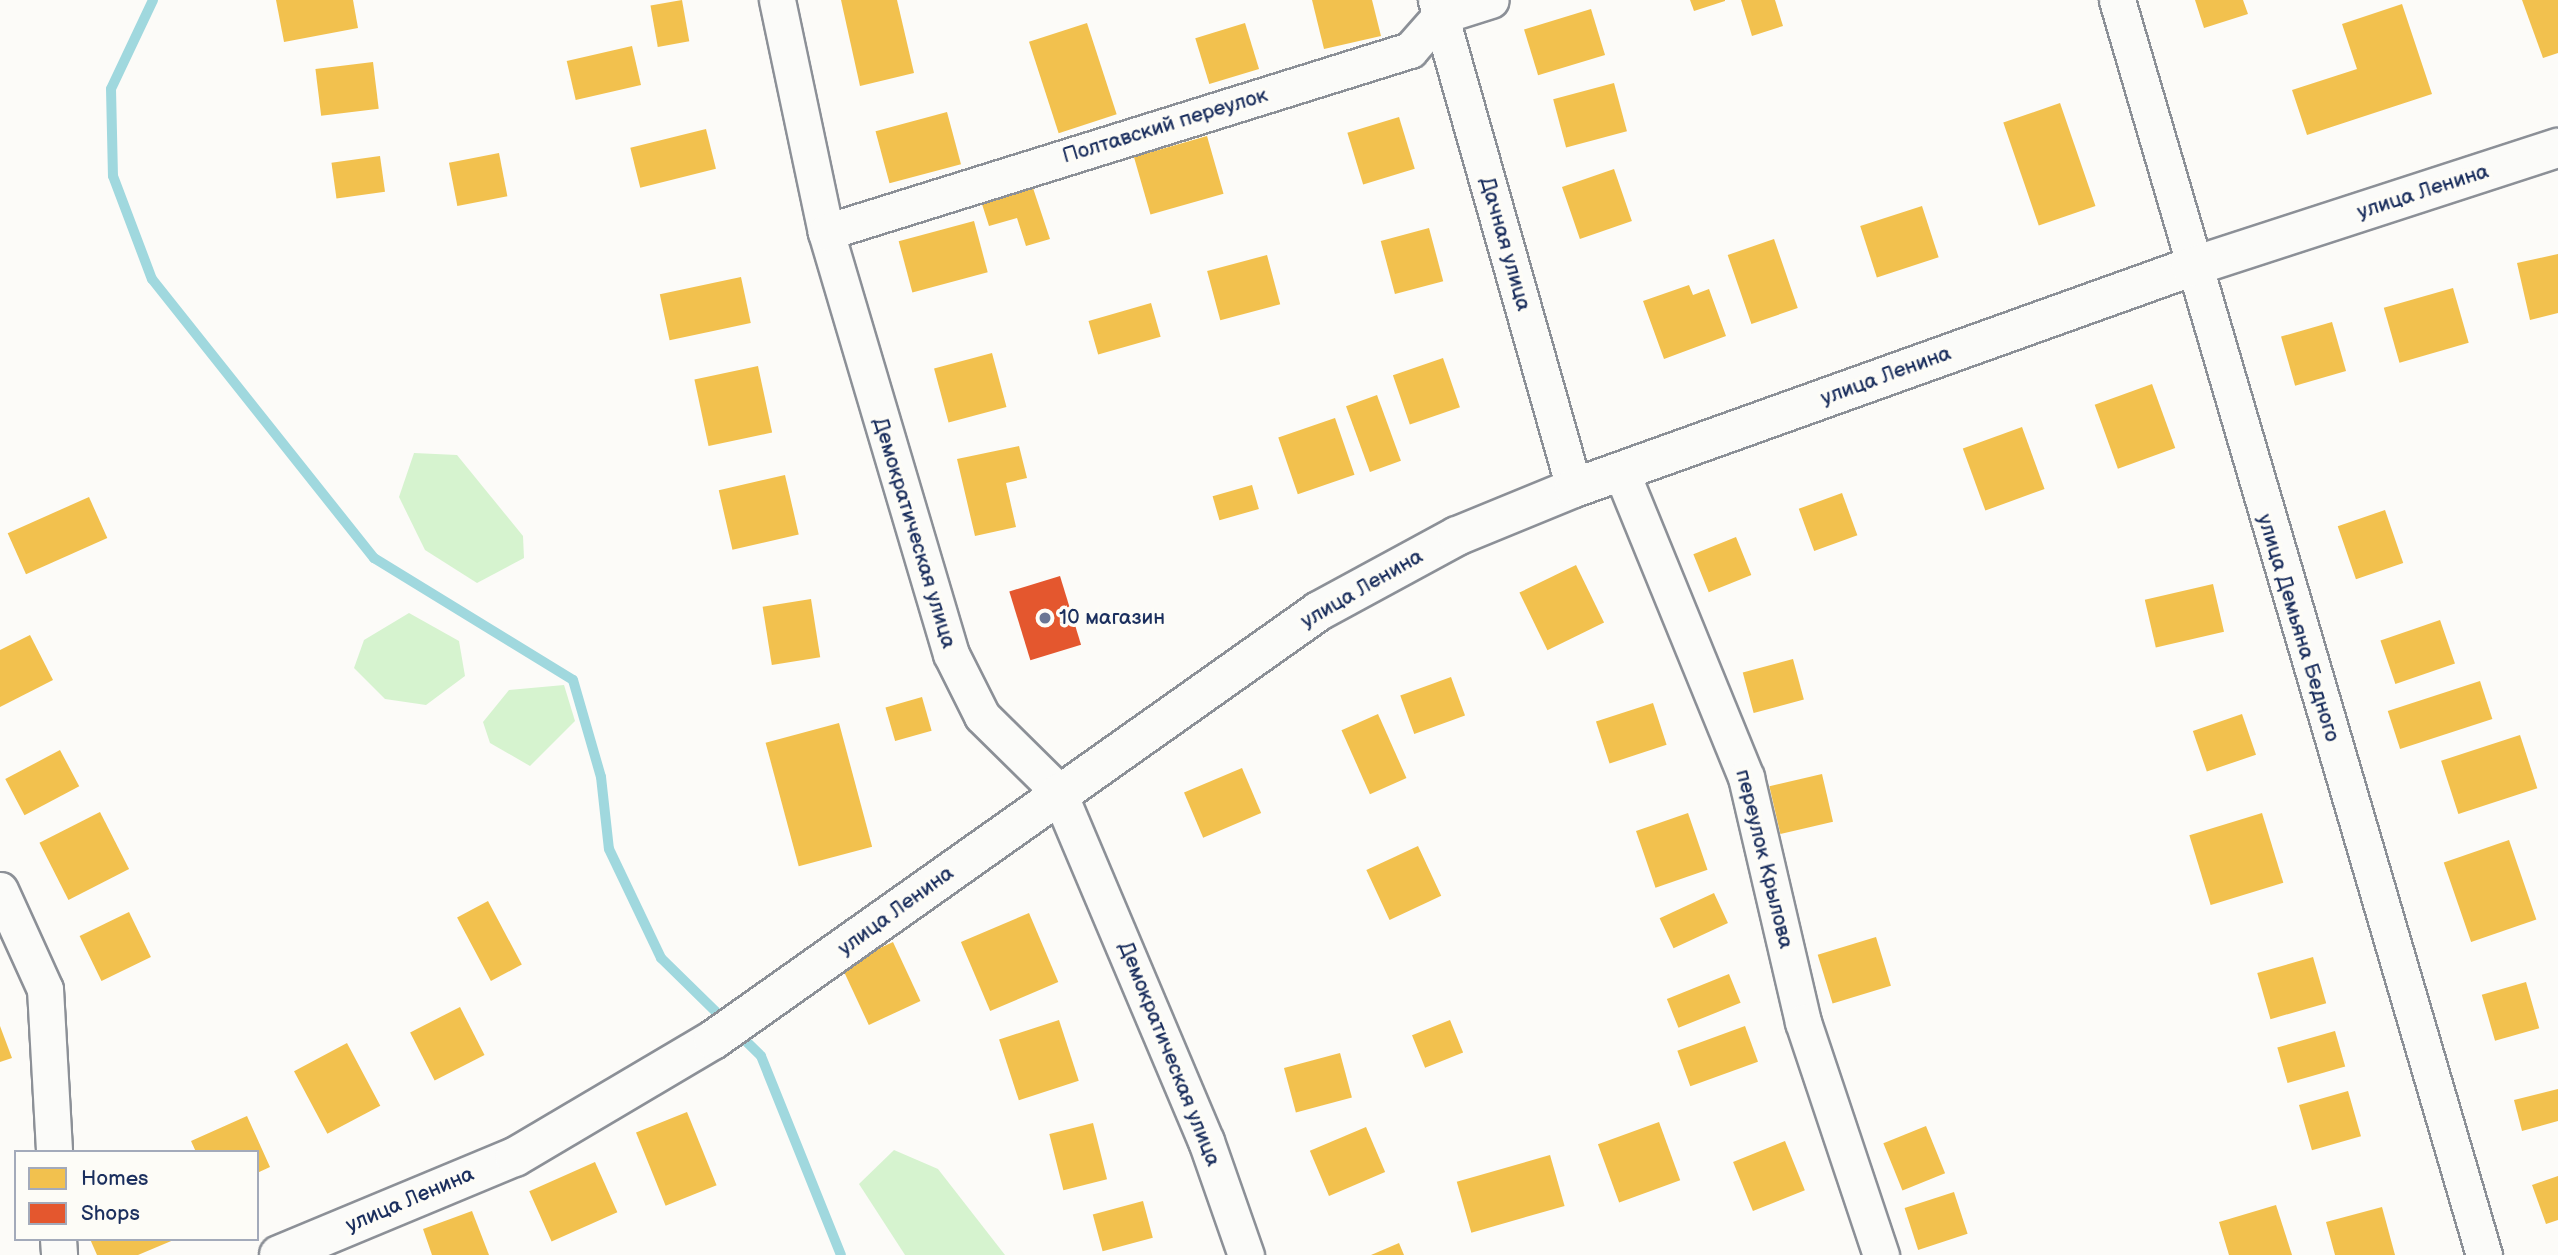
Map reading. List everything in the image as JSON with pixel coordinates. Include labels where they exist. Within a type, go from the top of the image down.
[{"type":"street","name":"Демократическая улица","points":[[777,0],[825,232],[951,654],[982,716],[1058,791],[1206,1140],[1246,1255]]},
{"type":"street","points":[[1438,8],[1491,0]]},
{"type":"street","name":"улица Демьяна Бедного","points":[[2117,0],[2191,267],[2484,1255]]},
{"type":"street","name":"Полтавский переулок","points":[[825,232],[1410,50],[1438,8]]},
{"type":"street","name":"Дачная улица","points":[[1438,8],[1574,488]]},
{"type":"street","name":"улица Ленина","points":[[279,1255],[515,1157],[713,1040],[750,1017],[1058,791],[1319,611],[1457,536],[1574,488],[2191,267],[2558,148]]},
{"type":"street","name":"переулок Крылова","points":[[1621,471],[1746,777],[1803,1022],[1881,1255]]},
{"type":"street","points":[[0,890],[45,989],[54,1150]]},
{"type":"green space","points":[[414,453],[457,455],[523,536],[524,558],[477,583],[425,550],[399,497]]},
{"type":"green space","points":[[409,613],[459,641],[465,676],[426,705],[385,699],[354,668],[364,640]]},
{"type":"green space","points":[[564,685],[575,721],[530,766],[490,743],[483,722],[509,690]]},
{"type":"green space","points":[[894,1150],[938,1169],[1005,1255],[905,1255],[859,1184]]},
{"type":"building: Homes","points":[[276,0],[353,0],[358,28],[284,42]]},
{"type":"building: Homes","points":[[682,0],[689,41],[658,47],[650,6]]},
{"type":"building: Homes","points":[[841,0],[897,0],[914,73],[860,86]]},
{"type":"building: Homes","points":[[1312,0],[1372,0],[1381,36],[1324,49]]},
{"type":"building: Homes","points":[[1690,0],[1725,0],[1725,1],[1694,11]]},
{"type":"building: Homes","points":[[1741,0],[1775,0],[1783,26],[1752,36]]},
{"type":"building: Homes","points":[[2195,0],[2243,0],[2248,14],[2204,28]]},
{"type":"building: Homes","points":[[2522,0],[2558,0],[2558,53],[2543,58]]},
{"type":"building: Homes","points":[[2402,4],[2432,94],[2307,135],[2292,90],[2357,69],[2342,24]]},
{"type":"building: Homes","points":[[1591,9],[1605,55],[1538,75],[1524,29]]},
{"type":"building: Homes","points":[[1087,23],[1117,114],[1059,133],[1029,42]]},
{"type":"building: Homes","points":[[1245,23],[1259,69],[1209,84],[1195,38]]},
{"type":"building: Homes","points":[[632,46],[641,85],[576,100],[567,61]]},
{"type":"building: Homes","points":[[373,62],[379,109],[321,116],[315,69]]},
{"type":"building: Homes","points":[[1614,83],[1627,131],[1566,148],[1553,99]]},
{"type":"building: Homes","points":[[2060,103],[2095,206],[2039,226],[2003,123]]},
{"type":"building: Homes","points":[[947,112],[961,164],[889,183],[876,131]]},
{"type":"building: Homes","points":[[1399,117],[1415,169],[1363,184],[1347,133]]},
{"type":"building: Homes","points":[[706,129],[716,169],[640,188],[630,148]]},
{"type":"building: Homes","points":[[1207,136],[1224,194],[1150,215],[1134,157]]},
{"type":"building: Homes","points":[[499,153],[507,196],[457,206],[449,163]]},
{"type":"building: Homes","points":[[380,156],[385,192],[336,198],[331,163]]},
{"type":"building: Homes","points":[[1614,169],[1632,221],[1580,239],[1562,187]]},
{"type":"building: Homes","points":[[1032,185],[1050,239],[1026,246],[1017,218],[989,226],[981,201]]},
{"type":"building: Homes","points":[[1922,206],[1939,257],[1877,277],[1860,226]]},
{"type":"building: Homes","points":[[974,221],[988,272],[912,292],[899,241]]},
{"type":"building: Homes","points":[[1429,228],[1443,281],[1395,294],[1381,241]]},
{"type":"building: Homes","points":[[1774,239],[1798,308],[1751,324],[1728,255]]},
{"type":"building: Homes","points":[[2558,254],[2558,313],[2530,320],[2517,263]]},
{"type":"building: Homes","points":[[1267,255],[1280,304],[1220,320],[1207,271]]},
{"type":"building: Homes","points":[[741,277],[751,323],[670,340],[660,294]]},
{"type":"building: Homes","points":[[1689,285],[1693,295],[1709,289],[1726,336],[1664,359],[1643,301]]},
{"type":"building: Homes","points":[[2453,288],[2469,343],[2400,363],[2384,308]]},
{"type":"building: Homes","points":[[1151,303],[1161,337],[1098,355],[1089,321]]},
{"type":"building: Homes","points":[[2332,322],[2346,371],[2295,386],[2281,337]]},
{"type":"building: Homes","points":[[992,353],[1006,407],[949,423],[934,369]]},
{"type":"building: Homes","points":[[1443,358],[1460,407],[1410,424],[1393,375]]},
{"type":"building: Homes","points":[[758,366],[772,433],[709,446],[694,380]]},
{"type":"building: Homes","points":[[2152,384],[2175,448],[2118,469],[2095,405]]},
{"type":"building: Homes","points":[[1377,395],[1401,461],[1370,472],[1346,406]]},
{"type":"building: Homes","points":[[1335,418],[1355,475],[1298,494],[1278,438]]},
{"type":"building: Homes","points":[[2022,427],[2045,489],[1985,511],[1963,449]]},
{"type":"building: Homes","points":[[1019,446],[1027,478],[1006,483],[1016,527],[975,536],[957,459]]},
{"type":"building: Homes","points":[[785,475],[799,534],[732,550],[719,490]]},
{"type":"building: Homes","points":[[1252,485],[1259,509],[1219,520],[1213,496]]},
{"type":"building: Homes","points":[[1842,493],[1857,535],[1814,551],[1799,509]]},
{"type":"building: Homes","points":[[89,497],[107,538],[26,574],[8,533]]},
{"type":"building: Homes","points":[[2385,510],[2403,563],[2356,579],[2338,526]]},
{"type":"building: Homes","points":[[1736,537],[1751,575],[1709,592],[1693,554]]},
{"type":"building: Homes","points":[[1576,565],[1604,623],[1547,650],[1519,593]]},
{"type":"building: Homes","points":[[2213,584],[2224,632],[2156,647],[2145,600]]},
{"type":"building: Homes","points":[[811,599],[820,657],[772,665],[763,607]]},
{"type":"building: Homes","points":[[2440,620],[2455,663],[2395,684],[2380,641]]},
{"type":"building: Homes","points":[[30,635],[53,680],[0,707],[0,650]]},
{"type":"building: Homes","points":[[1793,659],[1804,700],[1754,713],[1743,672]]},
{"type":"building: Homes","points":[[1451,677],[1465,716],[1414,734],[1400,695]]},
{"type":"building: Homes","points":[[2480,681],[2492,719],[2400,749],[2388,711]]},
{"type":"building: Homes","points":[[922,697],[932,731],[895,741],[885,707]]},
{"type":"building: Homes","points":[[1653,703],[1667,745],[1610,763],[1596,722]]},
{"type":"building: Homes","points":[[1378,714],[1406,778],[1370,794],[1341,730]]},
{"type":"building: Homes","points":[[2242,714],[2256,755],[2207,772],[2193,731]]},
{"type":"building: Homes","points":[[839,723],[872,847],[799,866],[766,743]]},
{"type":"building: Homes","points":[[2520,735],[2537,788],[2458,814],[2441,761]]},
{"type":"building: Homes","points":[[60,750],[79,786],[25,815],[5,779]]},
{"type":"building: Homes","points":[[1242,768],[1261,813],[1203,838],[1184,793]]},
{"type":"building: Homes","points":[[1822,774],[1833,822],[1780,834],[1769,786]]},
{"type":"building: Homes","points":[[100,812],[129,869],[68,900],[39,843]]},
{"type":"building: Homes","points":[[1688,813],[1708,870],[1656,888],[1636,831]]},
{"type":"building: Homes","points":[[2262,813],[2283,883],[2211,905],[2189,835]]},
{"type":"building: Homes","points":[[2509,840],[2536,919],[2471,942],[2444,862]]},
{"type":"building: Homes","points":[[1418,846],[1441,896],[1390,920],[1366,870]]},
{"type":"building: Homes","points":[[1714,893],[1728,923],[1674,948],[1660,918]]},
{"type":"building: Homes","points":[[488,901],[522,965],[491,981],[457,917]]},
{"type":"building: Homes","points":[[129,912],[151,957],[101,981],[80,936]]},
{"type":"building: Homes","points":[[1029,913],[1058,982],[990,1011],[961,942]]},
{"type":"building: Homes","points":[[1876,937],[1891,986],[1833,1004],[1818,955]]},
{"type":"building: Homes","points":[[893,942],[920,1001],[869,1025],[841,966]]},
{"type":"building: Homes","points":[[2313,957],[2326,1003],[2270,1019],[2257,973]]},
{"type":"building: Homes","points":[[1729,974],[1741,1003],[1678,1028],[1667,999]]},
{"type":"building: Homes","points":[[2526,982],[2539,1028],[2495,1041],[2482,995]]},
{"type":"building: Homes","points":[[460,1007],[485,1055],[435,1081],[410,1032]]},
{"type":"building: Homes","points":[[1059,1020],[1079,1081],[1019,1100],[999,1039]]},
{"type":"building: Homes","points":[[1450,1020],[1463,1052],[1425,1068],[1412,1035]]},
{"type":"building: Homes","points":[[0,1026],[12,1058],[0,1062]]},
{"type":"building: Homes","points":[[1745,1026],[1758,1062],[1690,1086],[1677,1051]]},
{"type":"building: Homes","points":[[2335,1031],[2345,1067],[2288,1083],[2277,1048]]},
{"type":"building: Homes","points":[[347,1043],[380,1106],[327,1134],[294,1071]]},
{"type":"building: Homes","points":[[1340,1053],[1352,1097],[1296,1112],[1284,1068]]},
{"type":"building: Homes","points":[[2558,1089],[2558,1121],[2522,1131],[2514,1100]]},
{"type":"building: Homes","points":[[2348,1091],[2361,1136],[2312,1150],[2299,1105]]},
{"type":"building: Homes","points":[[687,1112],[717,1185],[666,1206],[636,1133]]},
{"type":"building: Homes","points":[[247,1116],[270,1167],[259,1172],[259,1150],[195,1150],[191,1141]]},
{"type":"building: Homes","points":[[1659,1122],[1680,1180],[1619,1202],[1598,1144]]},
{"type":"building: Homes","points":[[1093,1123],[1107,1179],[1063,1190],[1049,1134]]},
{"type":"building: Homes","points":[[1926,1126],[1945,1173],[1902,1191],[1883,1143]]},
{"type":"building: Homes","points":[[1366,1127],[1385,1172],[1329,1196],[1310,1151]]},
{"type":"building: Homes","points":[[1785,1141],[1805,1190],[1753,1211],[1733,1162]]},
{"type":"building: Homes","points":[[1550,1155],[1565,1206],[1471,1233],[1457,1182]]},
{"type":"building: Homes","points":[[595,1162],[617,1212],[552,1242],[529,1191]]},
{"type":"building: Homes","points":[[2558,1176],[2558,1220],[2546,1224],[2532,1185]]},
{"type":"building: Homes","points":[[1954,1192],[1968,1234],[1918,1250],[1905,1208]]},
{"type":"building: Homes","points":[[1143,1201],[1153,1238],[1103,1251],[1093,1214]]},
{"type":"building: Homes","points":[[2276,1205],[2292,1255],[2229,1255],[2219,1222]]},
{"type":"building: Homes","points":[[2382,1207],[2395,1255],[2335,1255],[2326,1222]]},
{"type":"building: Homes","points":[[472,1211],[489,1255],[432,1255],[423,1229]]},
{"type":"building: Homes","points":[[91,1241],[171,1241],[138,1255],[97,1255]]},
{"type":"building: Homes","points":[[1399,1243],[1404,1255],[1371,1255]]},
{"type":"building: Shops","name":"10 магазин","points":[[1060,576],[1081,645],[1030,660],[1009,591]]},
{"type":"waterway","points":[[153,0],[111,89],[113,176],[152,279],[374,558],[573,680],[601,777],[609,849],[661,958],[761,1056],[841,1255]]},
{"type":"place","name":"10 магазин","points":[[1045,618]]}]
